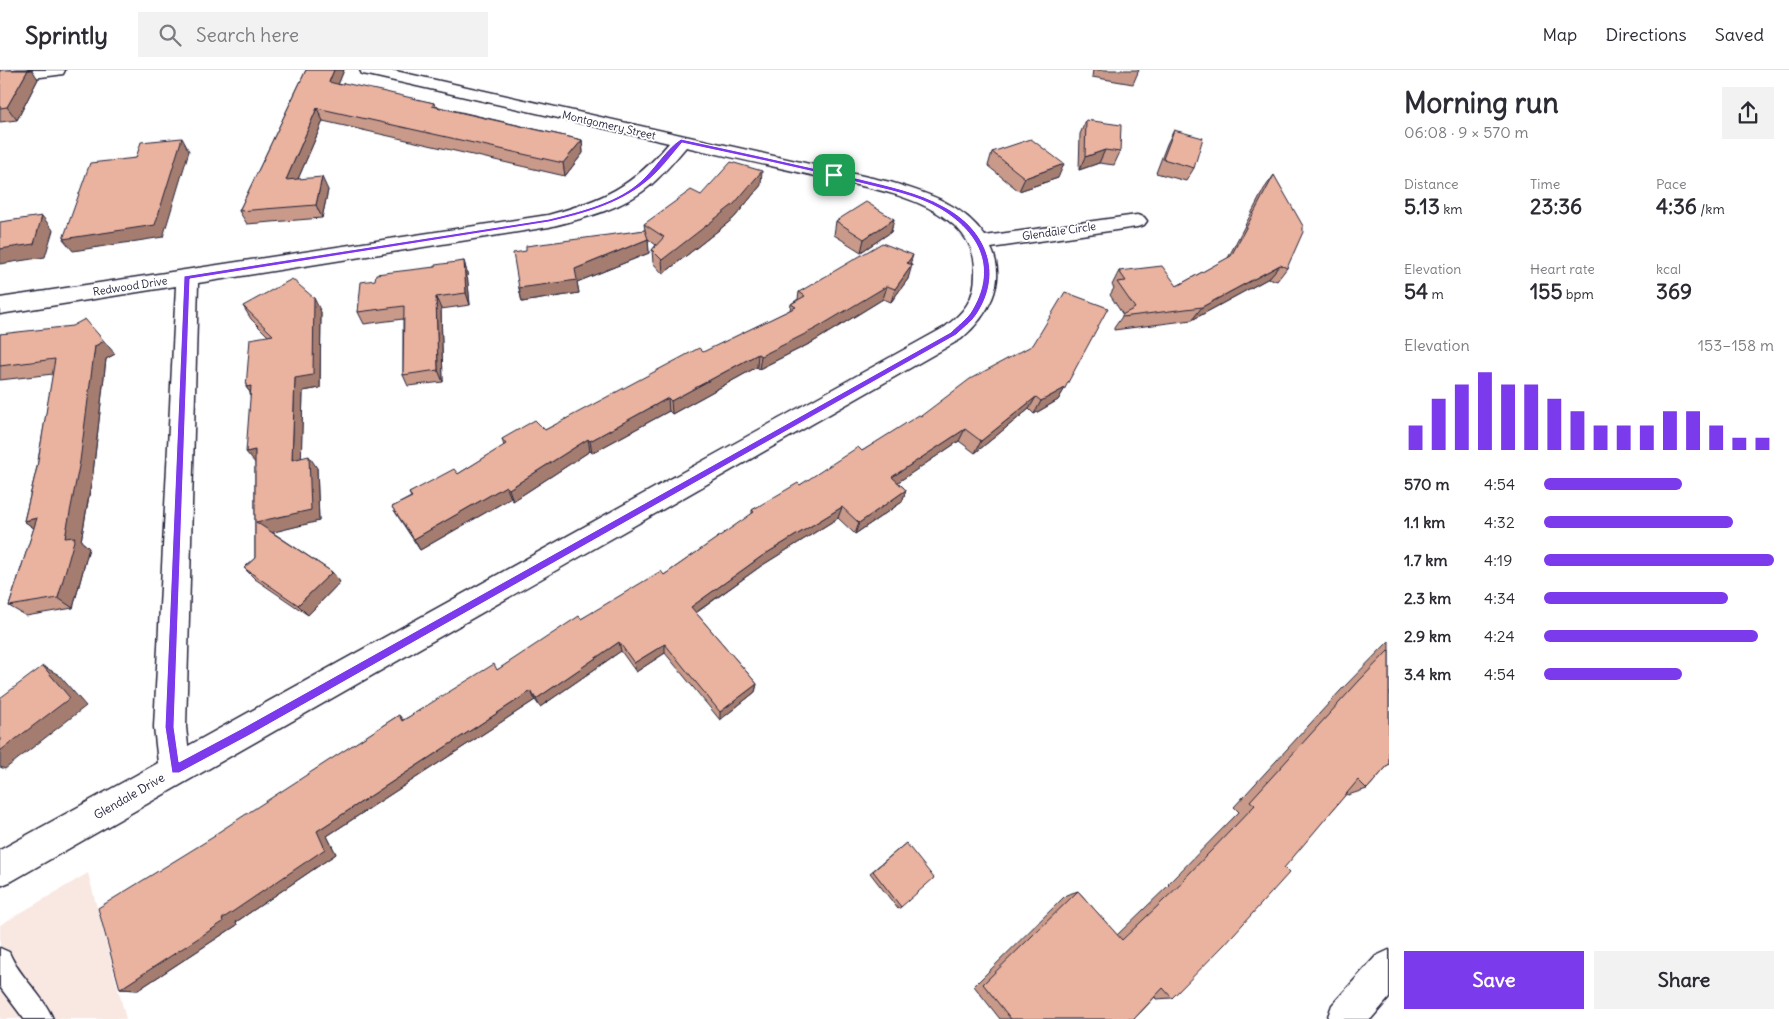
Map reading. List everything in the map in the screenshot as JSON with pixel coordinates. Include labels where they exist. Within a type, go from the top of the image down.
[{"type":"street","points":[[0,77],[57,70]]},
{"type":"street","name":"Montgomery Street","points":[[368,70],[912,194],[942,207],[956,217],[981,243]]},
{"type":"street","name":"Redwood Drive","points":[[0,306],[539,222],[586,211],[620,196],[644,181],[681,141]]},
{"type":"street","name":"Glendale Circle","points":[[981,243],[1136,221]]},
{"type":"street","name":"Glendale Drive","points":[[0,869],[953,333],[974,313],[985,290],[987,267],[981,243]]},
{"type":"street","points":[[175,769],[170,727],[186,277]]},
{"type":"street","points":[[1346,1019],[1389,969]]},
{"type":"lane","points":[[4,977],[40,1019]]},
{"type":"shaded area","points":[[88,873],[126,1019],[0,1019],[0,925]]},
{"type":"building","points":[[0,70],[28,70],[7,107],[0,108]]},
{"type":"building","points":[[306,70],[334,70],[329,82],[341,85],[344,83],[434,103],[432,106],[582,140],[563,163],[317,108],[286,180],[322,177],[316,205],[239,211]]},
{"type":"building","points":[[1086,120],[1121,125],[1120,152],[1105,150],[1085,157]]},
{"type":"building","points":[[1174,130],[1203,138],[1194,168],[1163,159]]},
{"type":"building","points":[[182,138],[155,225],[63,239],[90,163],[136,158],[141,142]]},
{"type":"building","points":[[1031,139],[1064,164],[1025,178],[992,152]]},
{"type":"building","points":[[731,162],[762,171],[734,204],[662,260],[652,250],[664,237],[644,224],[691,190],[701,195]]},
{"type":"building","points":[[1274,175],[1303,226],[1303,232],[1287,268],[1280,265],[1202,307],[1122,317],[1122,315],[1135,308],[1117,282],[1126,281],[1119,271],[1162,266],[1177,286],[1231,256]]},
{"type":"building","points":[[866,202],[894,219],[864,239],[836,221]]},
{"type":"building","points":[[42,216],[34,244],[0,249],[0,222]]},
{"type":"building","points":[[645,230],[648,239],[575,269],[577,280],[519,288],[513,253],[526,251],[526,246]]},
{"type":"building","points":[[882,243],[913,255],[907,263],[912,265],[895,289],[887,286],[815,329],[761,356],[758,354],[671,401],[668,398],[590,441],[588,439],[509,489],[506,486],[414,539],[392,507],[412,497],[409,493],[454,469],[458,474],[506,444],[502,439],[535,420],[545,430],[699,348],[703,352],[796,307],[791,304],[805,296],[799,292]]},
{"type":"building","points":[[464,261],[466,293],[436,297],[438,370],[403,375],[404,306],[358,312],[361,282],[375,280],[376,274],[435,267],[435,265]]},
{"type":"building","points":[[292,279],[314,298],[313,375],[295,378],[292,460],[309,456],[311,510],[256,522],[332,572],[298,605],[244,568],[255,558],[255,450],[246,452],[251,386],[246,387],[250,339],[273,335],[243,306]]},
{"type":"building","points":[[1065,292],[1108,308],[1065,388],[1041,401],[1036,397],[981,441],[965,429],[892,477],[906,490],[859,523],[842,507],[762,556],[691,607],[757,684],[720,712],[665,644],[634,663],[619,642],[536,699],[531,691],[317,831],[325,849],[222,919],[223,922],[120,989],[98,908],[215,836],[399,715],[402,721],[494,664],[497,670],[579,616],[581,619],[661,571],[664,575],[754,512],[752,510],[798,483],[800,485],[858,447],[862,451],[919,415],[921,416],[970,379],[1033,345]]},
{"type":"building","points":[[85,319],[104,341],[95,346],[80,461],[65,538],[75,537],[58,598],[9,606],[37,518],[24,521],[37,467],[55,359],[0,366],[0,334],[72,326]]},
{"type":"building","points":[[1389,650],[1389,764],[1367,789],[1358,780],[1284,868],[1289,873],[1224,945],[1172,998],[1163,988],[1134,1019],[1011,1019],[983,984],[1078,891],[1122,940],[1184,881],[1255,805],[1250,801]]},
{"type":"building","points":[[43,666],[70,698],[0,751],[0,698]]},
{"type":"building","points":[[906,843],[934,878],[901,907],[873,871]]},
{"type":"route","points":[[681,141],[834,175],[912,194],[942,207],[967,227],[981,243],[987,267],[985,290],[974,313],[953,333],[244,733],[175,769],[170,727],[186,277],[549,221],[586,211],[620,196],[644,181],[681,141]]}]
